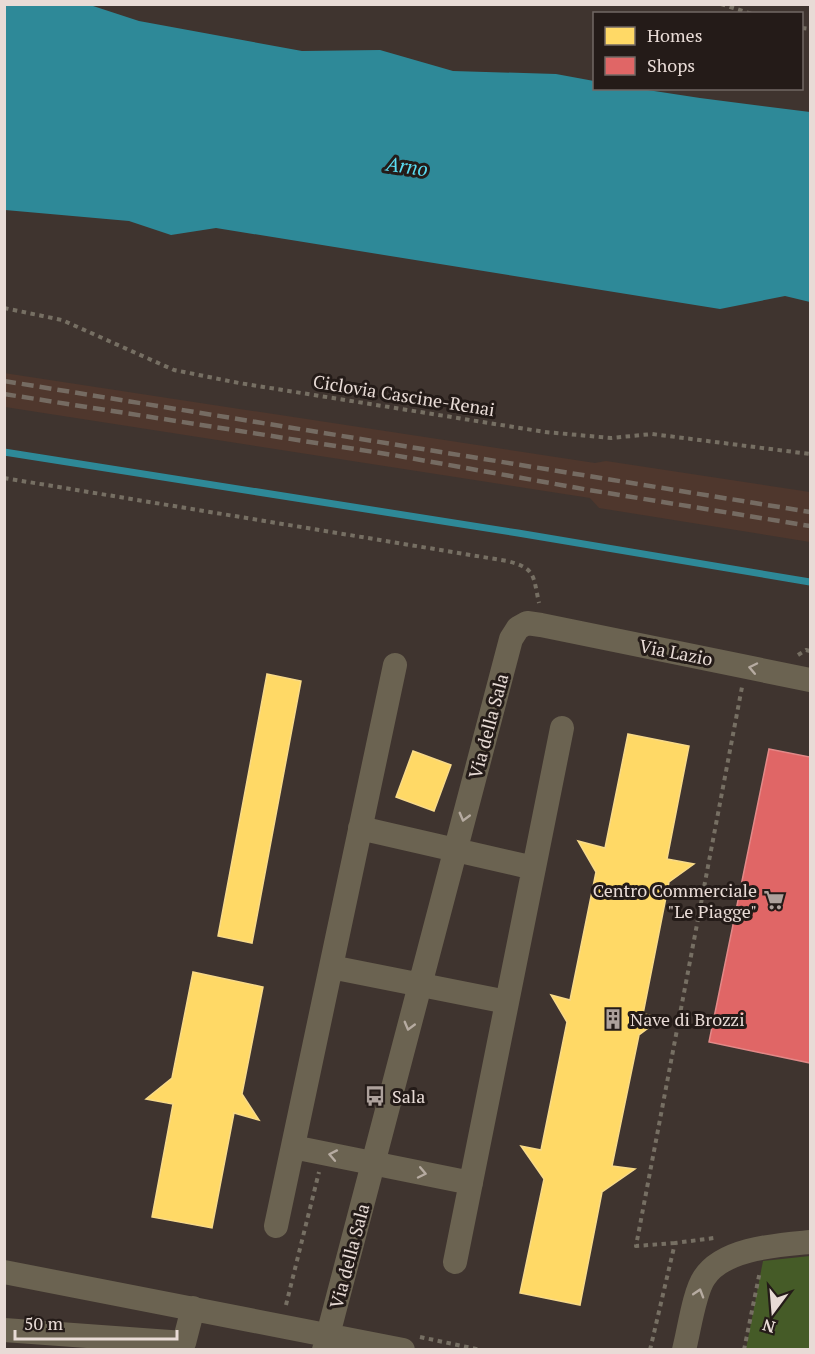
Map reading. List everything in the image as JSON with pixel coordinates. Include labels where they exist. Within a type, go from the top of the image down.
[{"type":"street","name":"Via della Sala","points":[[326,1342],[511,639],[518,628],[527,623],[541,625]]},
{"type":"street","name":"Via Lazio","points":[[541,625],[810,680]]},
{"type":"street","points":[[276,1226],[395,665]]},
{"type":"street","points":[[455,1262],[562,728]]},
{"type":"street","points":[[360,828],[534,868]]},
{"type":"street","points":[[331,967],[507,1002]]},
{"type":"street","points":[[293,1147],[471,1183]]},
{"type":"street","points":[[684,1350],[699,1289],[713,1268],[743,1253],[810,1242]]},
{"type":"street","points":[[4,1272],[193,1308],[326,1342],[411,1343]]},
{"type":"street","points":[[4,1330],[184,1343],[193,1308]]},
{"type":"path","points":[[721,4],[746,12]]},
{"type":"path","name":"Ciclovia Cascine-Renai","points":[[4,308],[62,320],[174,370],[239,382],[544,432],[611,438],[652,434],[810,454]]},
{"type":"path","points":[[4,478],[507,561]]},
{"type":"path","points":[[675,1242],[636,1246],[744,681]]},
{"type":"path","points":[[292,1310],[285,1310],[324,1153]]},
{"type":"path","points":[[744,1350],[760,1270]]},
{"type":"path","points":[[411,1343],[481,1350]]},
{"type":"shaded area","points":[[4,373],[595,463],[606,461],[810,492],[810,542],[599,508],[590,498],[5,407]]},
{"type":"green space","points":[[810,1256],[810,1349],[746,1349],[763,1261]]},
{"type":"water","name":"Arno","points":[[4,5],[90,5],[139,21],[302,51],[380,50],[453,71],[556,74],[593,81],[593,90],[648,90],[810,112],[810,302],[785,296],[720,309],[216,228],[171,235],[129,221],[5,210]]},
{"type":"building: Homes","points":[[267,674],[301,681],[252,943],[218,936]]},
{"type":"building: Homes","name":"Nave di Brozzi","points":[[628,734],[689,746],[667,859],[694,864],[669,882],[643,1014],[663,1017],[639,1035],[612,1166],[635,1169],[602,1192],[580,1305],[520,1293],[544,1179],[521,1146],[541,1150],[567,1022],[551,995],[570,1000],[596,872],[578,841],[605,848]]},
{"type":"building: Homes","points":[[413,751],[451,765],[434,811],[396,797]]},
{"type":"building: Homes","points":[[193,972],[263,987],[242,1094],[259,1120],[234,1113],[212,1228],[152,1217],[173,1104],[146,1099],[172,1078]]},
{"type":"building: Shops","name":"Centro Commerciale \"Le Piagge\"","points":[[769,749],[810,757],[810,1063],[709,1042]]},
{"type":"waterway","points":[[4,452],[518,533],[810,582]]},
{"type":"railway","points":[[4,381],[810,512]]},
{"type":"railway","points":[[4,394],[393,455],[810,526]]},
{"type":"place","name":"Centro Commerciale \"Le Piagge\"","points":[[774,900]]},
{"type":"place","name":"Nave di Brozzi","points":[[613,1019]]},
{"type":"place","name":"Sala","points":[[375,1096]]}]
